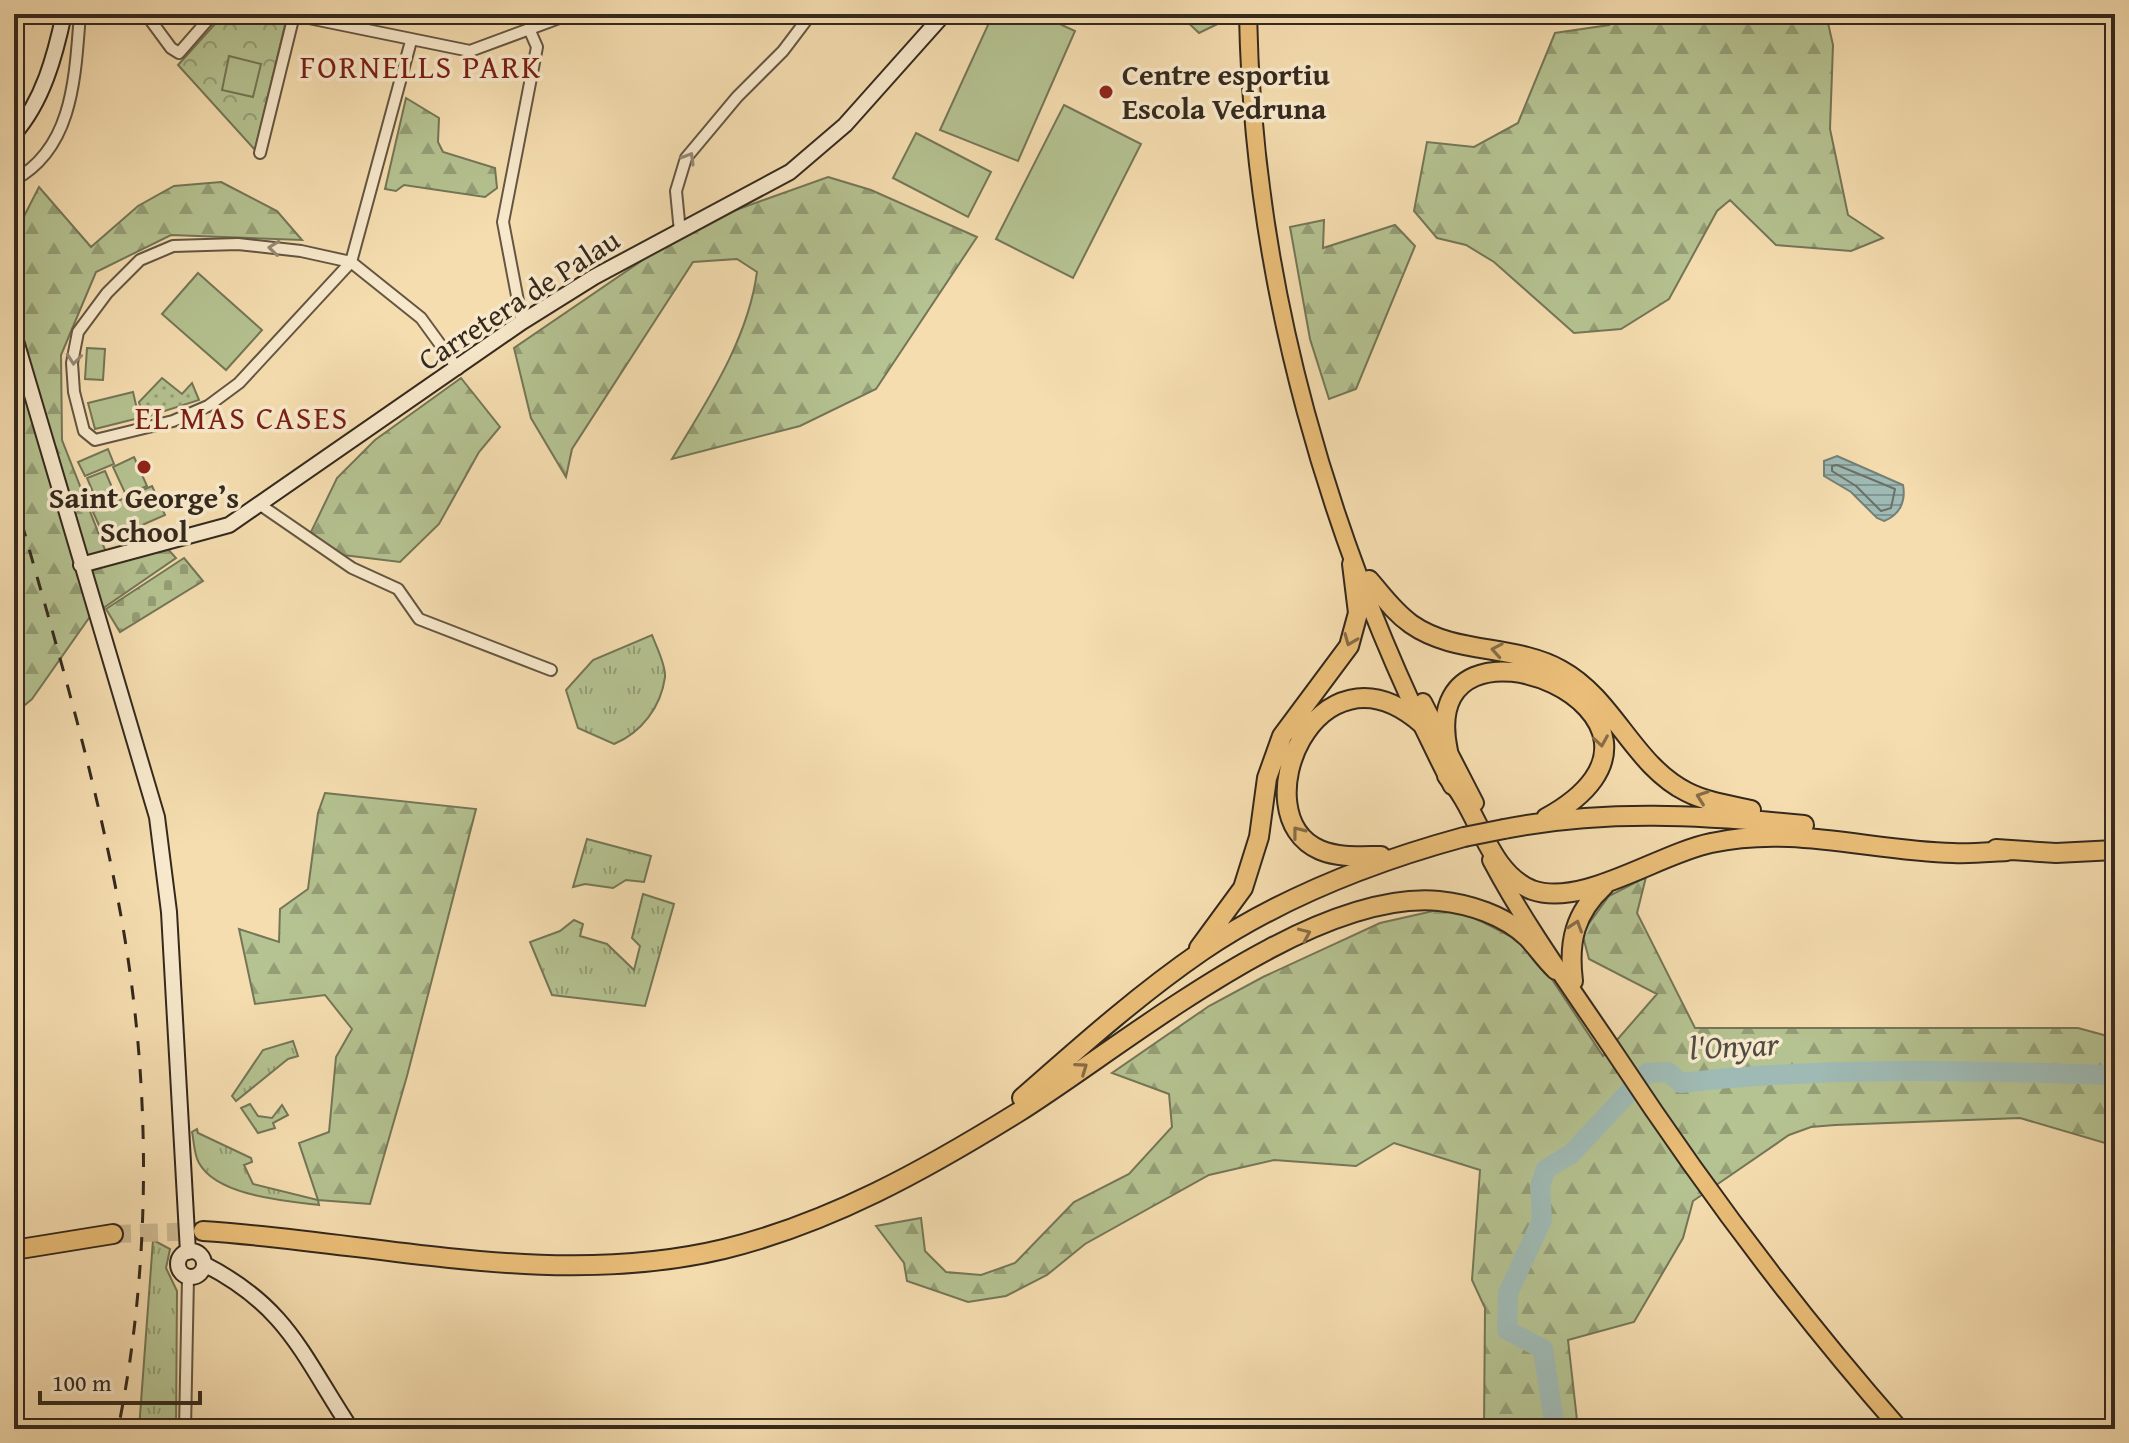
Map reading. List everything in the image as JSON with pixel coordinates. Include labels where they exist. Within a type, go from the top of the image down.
[{"type":"highway","points":[[1190,960],[1243,888],[1259,837],[1267,778],[1282,736],[1349,646],[1358,613],[1352,564]]},
{"type":"highway","points":[[1369,580],[1396,611],[1428,634],[1520,653],[1572,677],[1597,698],[1645,758],[1685,791],[1804,825]]},
{"type":"highway","points":[[1448,751],[1447,712],[1456,693],[1478,675],[1497,670],[1520,671],[1556,683],[1575,696],[1596,721],[1603,748],[1602,762],[1585,792],[1537,823]]},
{"type":"highway","points":[[1396,856],[1337,855],[1306,842],[1289,820],[1285,787],[1290,767],[1307,732],[1320,716],[1345,699],[1377,696],[1393,702],[1422,724]]},
{"type":"highway","points":[[1447,776],[1461,790],[1506,873],[1515,880],[1552,895],[1574,894],[1691,847],[1750,837],[1820,838],[1952,853],[2115,850]]},
{"type":"highway","points":[[969,1139],[1190,960],[1284,904],[1396,856],[1464,837],[1537,823],[1654,815],[1804,825],[2007,851]]},
{"type":"highway","points":[[1573,981],[1571,945],[1576,921],[1586,905],[1608,882]]},
{"type":"highway","points":[[203,1231],[496,1262],[569,1265],[646,1262],[719,1250],[809,1224],[867,1198],[1015,1115],[1236,968],[1315,929],[1369,909],[1425,900],[1473,908],[1520,931],[1556,970]]},
{"type":"highway","points":[[14,1250],[113,1234]]},
{"type":"main road","points":[[1248,14],[1258,168],[1269,245],[1292,361],[1352,564],[1422,724],[1498,874],[1556,970],[1688,1162],[1788,1296],[1900,1429]]},
{"type":"main road","points":[[1332,496],[1448,751],[1591,1019]]},
{"type":"street","points":[[14,134],[29,111],[56,51],[64,14]]},
{"type":"street","points":[[14,180],[30,172],[51,150],[63,126],[76,67],[80,14]]},
{"type":"street","points":[[146,14],[171,48],[179,53],[213,14]]},
{"type":"street","points":[[260,153],[292,15],[470,51],[570,14]]},
{"type":"street","points":[[680,232],[676,191],[686,158],[737,97],[783,51],[811,14]]},
{"type":"street","name":"Carretera de Palau","points":[[81,565],[229,525],[522,322],[594,277],[790,172],[845,125],[944,14]]},
{"type":"street","points":[[522,322],[503,222],[537,47],[530,31]]},
{"type":"street","points":[[411,41],[351,262],[239,383],[208,406],[173,421],[95,440],[84,431],[74,392],[72,363],[78,332],[107,293],[140,260],[173,246],[238,244],[301,251],[351,262],[421,318],[458,369]]},
{"type":"street","points":[[14,123],[29,111]]},
{"type":"street","points":[[14,334],[157,817],[169,912],[188,1252]]},
{"type":"street","points":[[259,504],[352,568],[398,589],[419,619],[551,670]]},
{"type":"street","points":[[204,1264],[199,1275],[188,1277],[181,1274],[178,1264],[179,1258],[188,1252],[199,1254],[204,1264],[232,1279],[269,1307],[285,1324],[351,1429]]},
{"type":"street","points":[[185,1429],[188,1277]]},
{"type":"green space","points":[[230,14],[249,14],[283,21],[285,25],[255,150],[178,65],[214,25]]},
{"type":"green space","points":[[993,14],[1038,14],[1075,31],[1018,161],[940,130]]},
{"type":"green space","points":[[1179,14],[1236,14],[1236,15],[1199,33]]},
{"type":"green space","points":[[1615,14],[1826,14],[1833,45],[1830,129],[1848,215],[1883,238],[1851,251],[1776,245],[1730,200],[1717,211],[1669,299],[1621,329],[1574,333],[1494,262],[1466,245],[1437,238],[1414,211],[1427,142],[1474,147],[1518,123],[1555,33],[1609,25]]},
{"type":"green space","points":[[229,56],[261,64],[253,97],[222,90]]},
{"type":"green space","points":[[406,98],[439,118],[438,142],[443,152],[495,168],[497,188],[485,197],[404,185],[396,191],[385,189]]},
{"type":"green space","points":[[1064,105],[1141,144],[1073,278],[996,239]]},
{"type":"green space","points":[[916,133],[991,172],[968,217],[893,178]]},
{"type":"green space","points":[[828,177],[871,190],[977,237],[876,389],[800,426],[672,459],[735,346],[745,322],[757,272],[737,259],[693,262],[572,449],[566,477],[531,418],[514,348],[694,225]]},
{"type":"green space","points":[[221,182],[277,211],[302,240],[171,235],[96,272],[61,355],[62,440],[111,565],[166,547],[176,558],[89,618],[32,699],[14,714],[14,227],[21,222],[39,187],[91,247],[138,206],[174,186]]},
{"type":"green space","points":[[1324,220],[1323,248],[1395,225],[1415,246],[1356,389],[1329,399],[1310,339],[1290,227]]},
{"type":"green space","points":[[198,273],[262,330],[226,370],[162,314]]},
{"type":"green space","points":[[87,348],[105,349],[103,380],[85,379]]},
{"type":"green space","points":[[162,378],[182,394],[192,383],[199,400],[143,418],[139,402]]},
{"type":"green space","points":[[461,378],[500,427],[479,452],[439,524],[400,562],[335,554],[311,532],[337,478],[375,440]]},
{"type":"green space","points":[[133,392],[139,418],[95,429],[88,403]]},
{"type":"green space","points":[[108,449],[114,464],[85,476],[78,462]]},
{"type":"green space","points":[[134,457],[147,486],[126,495],[113,467]]},
{"type":"green space","points":[[105,471],[117,499],[99,506],[87,478]]},
{"type":"green space","points":[[152,486],[165,515],[106,541],[93,512]]},
{"type":"green space","points":[[184,558],[203,581],[120,632],[106,609]]},
{"type":"green space","points":[[652,635],[665,677],[659,699],[648,718],[633,733],[614,744],[578,728],[566,690],[593,660]]},
{"type":"green space","points":[[325,793],[476,809],[407,1076],[370,1204],[318,1200],[299,1143],[329,1132],[336,1057],[352,1029],[325,995],[255,1004],[239,929],[279,942],[280,909],[308,889],[318,813]]},
{"type":"green space","points":[[587,839],[651,856],[644,882],[626,880],[613,888],[585,884],[573,887]]},
{"type":"green space","points":[[1646,877],[1637,913],[1695,1028],[2078,1028],[2115,1038],[2115,1146],[2020,1118],[1835,1125],[1811,1127],[1789,1135],[1693,1201],[1683,1238],[1634,1322],[1568,1340],[1578,1429],[1484,1429],[1485,1308],[1472,1280],[1480,1170],[1394,1143],[1356,1166],[1274,1160],[1209,1175],[1085,1244],[1047,1275],[1006,1296],[968,1302],[907,1281],[904,1263],[876,1226],[921,1218],[925,1251],[946,1272],[981,1275],[1015,1263],[1074,1202],[1129,1174],[1172,1127],[1169,1094],[1112,1073],[1209,1006],[1263,977],[1380,923],[1442,909],[1475,918],[1516,939],[1549,975],[1603,1056],[1657,994],[1589,959],[1582,933],[1609,896]]},
{"type":"green space","points":[[643,894],[674,904],[645,1006],[552,995],[530,942],[560,931],[574,920],[583,924],[580,936],[607,944],[634,970],[640,946],[632,938]]},
{"type":"green space","points":[[293,1041],[298,1056],[288,1059],[236,1101],[232,1096],[263,1050]]},
{"type":"green space","points":[[250,1104],[258,1116],[272,1118],[282,1105],[288,1115],[273,1123],[275,1128],[258,1133],[241,1108]]},
{"type":"green space","points":[[197,1129],[198,1133],[251,1158],[252,1162],[244,1165],[253,1184],[318,1200],[319,1205],[253,1195],[221,1183],[208,1174],[197,1160],[192,1132]]},
{"type":"green space","points":[[153,1240],[170,1249],[166,1268],[177,1291],[176,1429],[139,1429]]},
{"type":"water","points":[[1837,456],[1903,485],[1904,497],[1898,511],[1884,521],[1877,518],[1851,492],[1824,476],[1824,461]]},
{"type":"waterway","name":"l'Onyar","points":[[1555,1429],[1543,1349],[1507,1330],[1508,1293],[1542,1220],[1540,1186],[1546,1169],[1571,1154],[1647,1073],[1668,1072],[1681,1083],[1843,1072],[2115,1075]]},
{"type":"tunnel","points":[[113,1234],[202,1231]]},
{"type":"railway","points":[[14,496],[96,798],[118,900],[137,1031],[144,1164],[142,1232],[129,1364],[118,1429]]},
{"type":"place","name":"Centre esportiu Escola Vedruna","points":[[1106,92]]},
{"type":"place","name":"Saint George’s School","points":[[144,467]]},
{"type":"district","name":"FORNELLS PARK","points":[[421,67]]},
{"type":"district","name":"EL MAS CASES","points":[[242,418]]}]
